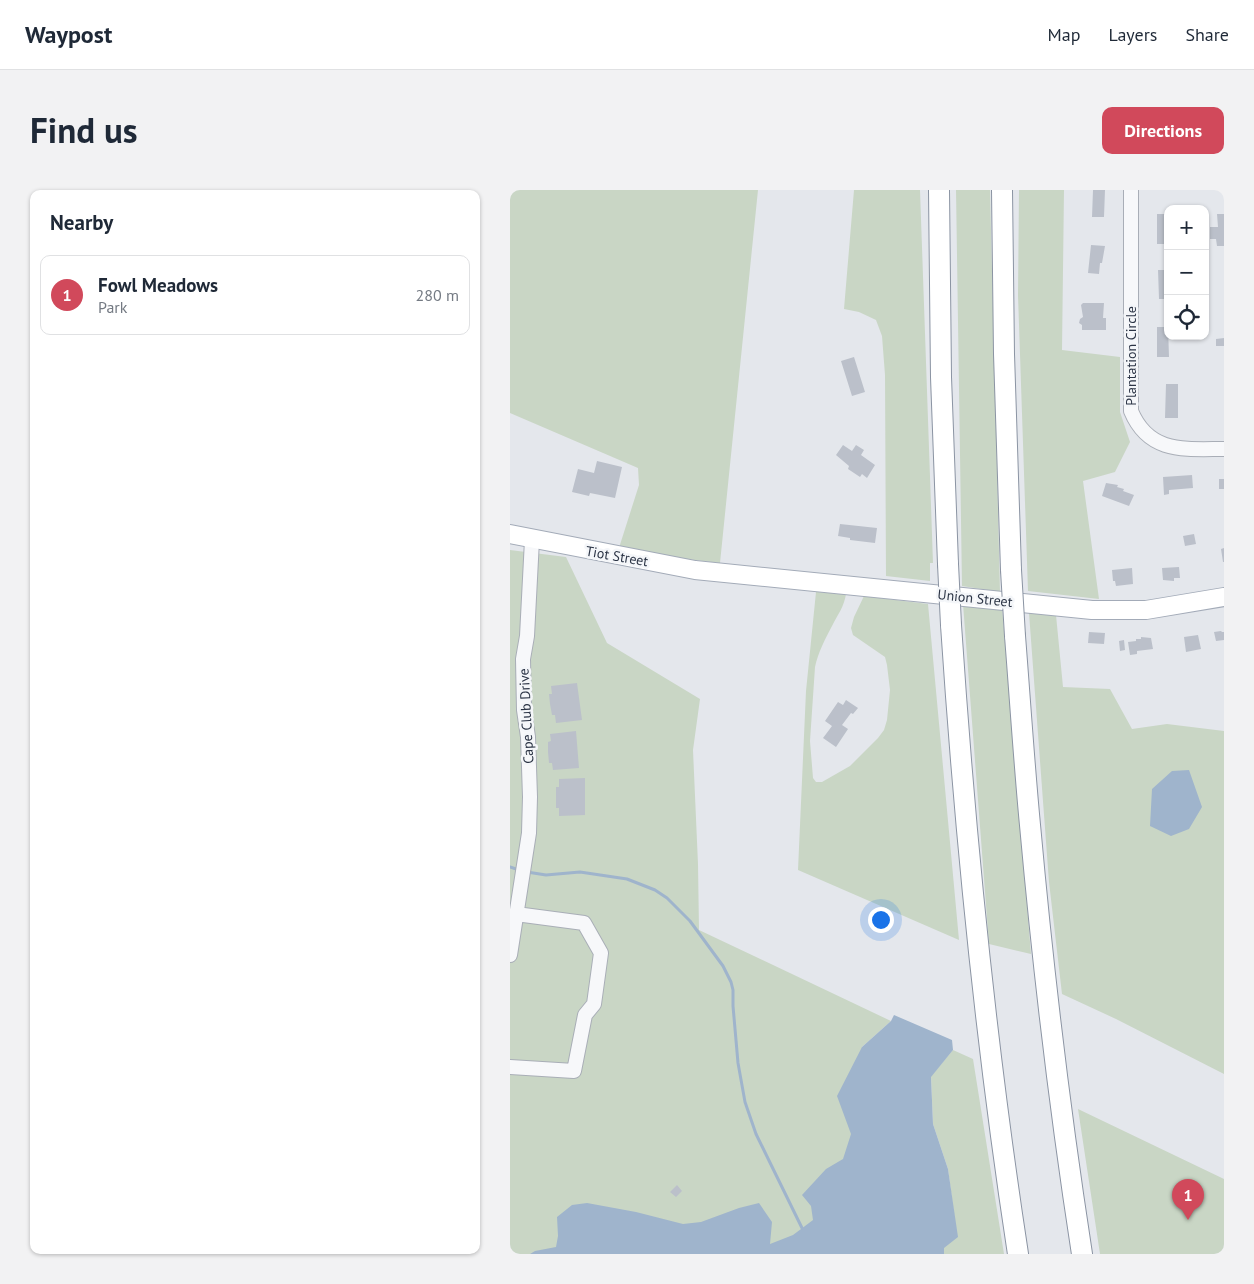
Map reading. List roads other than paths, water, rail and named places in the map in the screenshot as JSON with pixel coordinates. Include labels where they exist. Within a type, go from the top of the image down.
[{"type":"highway","points":[[940,190],[941,358],[951,626],[973,892],[992,1070],[1018,1254]]},
{"type":"highway","points":[[1002,190],[1004,382],[1011,570],[1027,798],[1045,977],[1082,1254]]},
{"type":"main road","name":"Tiot Street","points":[[510,534],[532,540],[686,568],[725,573]]},
{"type":"main road","name":"Union Street","points":[[725,573],[1103,610],[1146,610],[1224,597]]},
{"type":"street","name":"Plantation Circle","points":[[1131,190],[1130,411],[1136,424],[1144,434],[1170,447],[1224,449]]},
{"type":"street","name":"Cape Club Drive","points":[[510,955],[529,833],[530,797],[528,737],[524,710],[524,659],[532,540]]},
{"type":"street","points":[[510,1067],[574,1070],[585,1015],[594,1004],[601,953],[584,923],[516,914]]},
{"type":"water","points":[[1189,770],[1202,807],[1189,829],[1171,836],[1150,826],[1152,789],[1172,771]]},
{"type":"water","points":[[894,1015],[952,1040],[953,1050],[931,1077],[933,1124],[948,1169],[958,1237],[944,1248],[944,1254],[530,1254],[535,1251],[556,1247],[558,1236],[557,1217],[572,1205],[587,1203],[636,1212],[683,1224],[701,1222],[759,1203],[772,1222],[770,1244],[793,1235],[813,1220],[811,1206],[802,1195],[826,1169],[843,1159],[851,1134],[837,1096],[862,1047],[891,1021]]},
{"type":"waterway","points":[[510,867],[519,870]]},
{"type":"waterway","points":[[527,872],[546,875],[580,872],[627,879],[655,890],[667,898],[690,921],[723,966],[731,982],[738,1063],[745,1102],[756,1134],[802,1228]]},
{"type":"place","name":"Fowl Meadows","points":[[1188,1220]]}]
